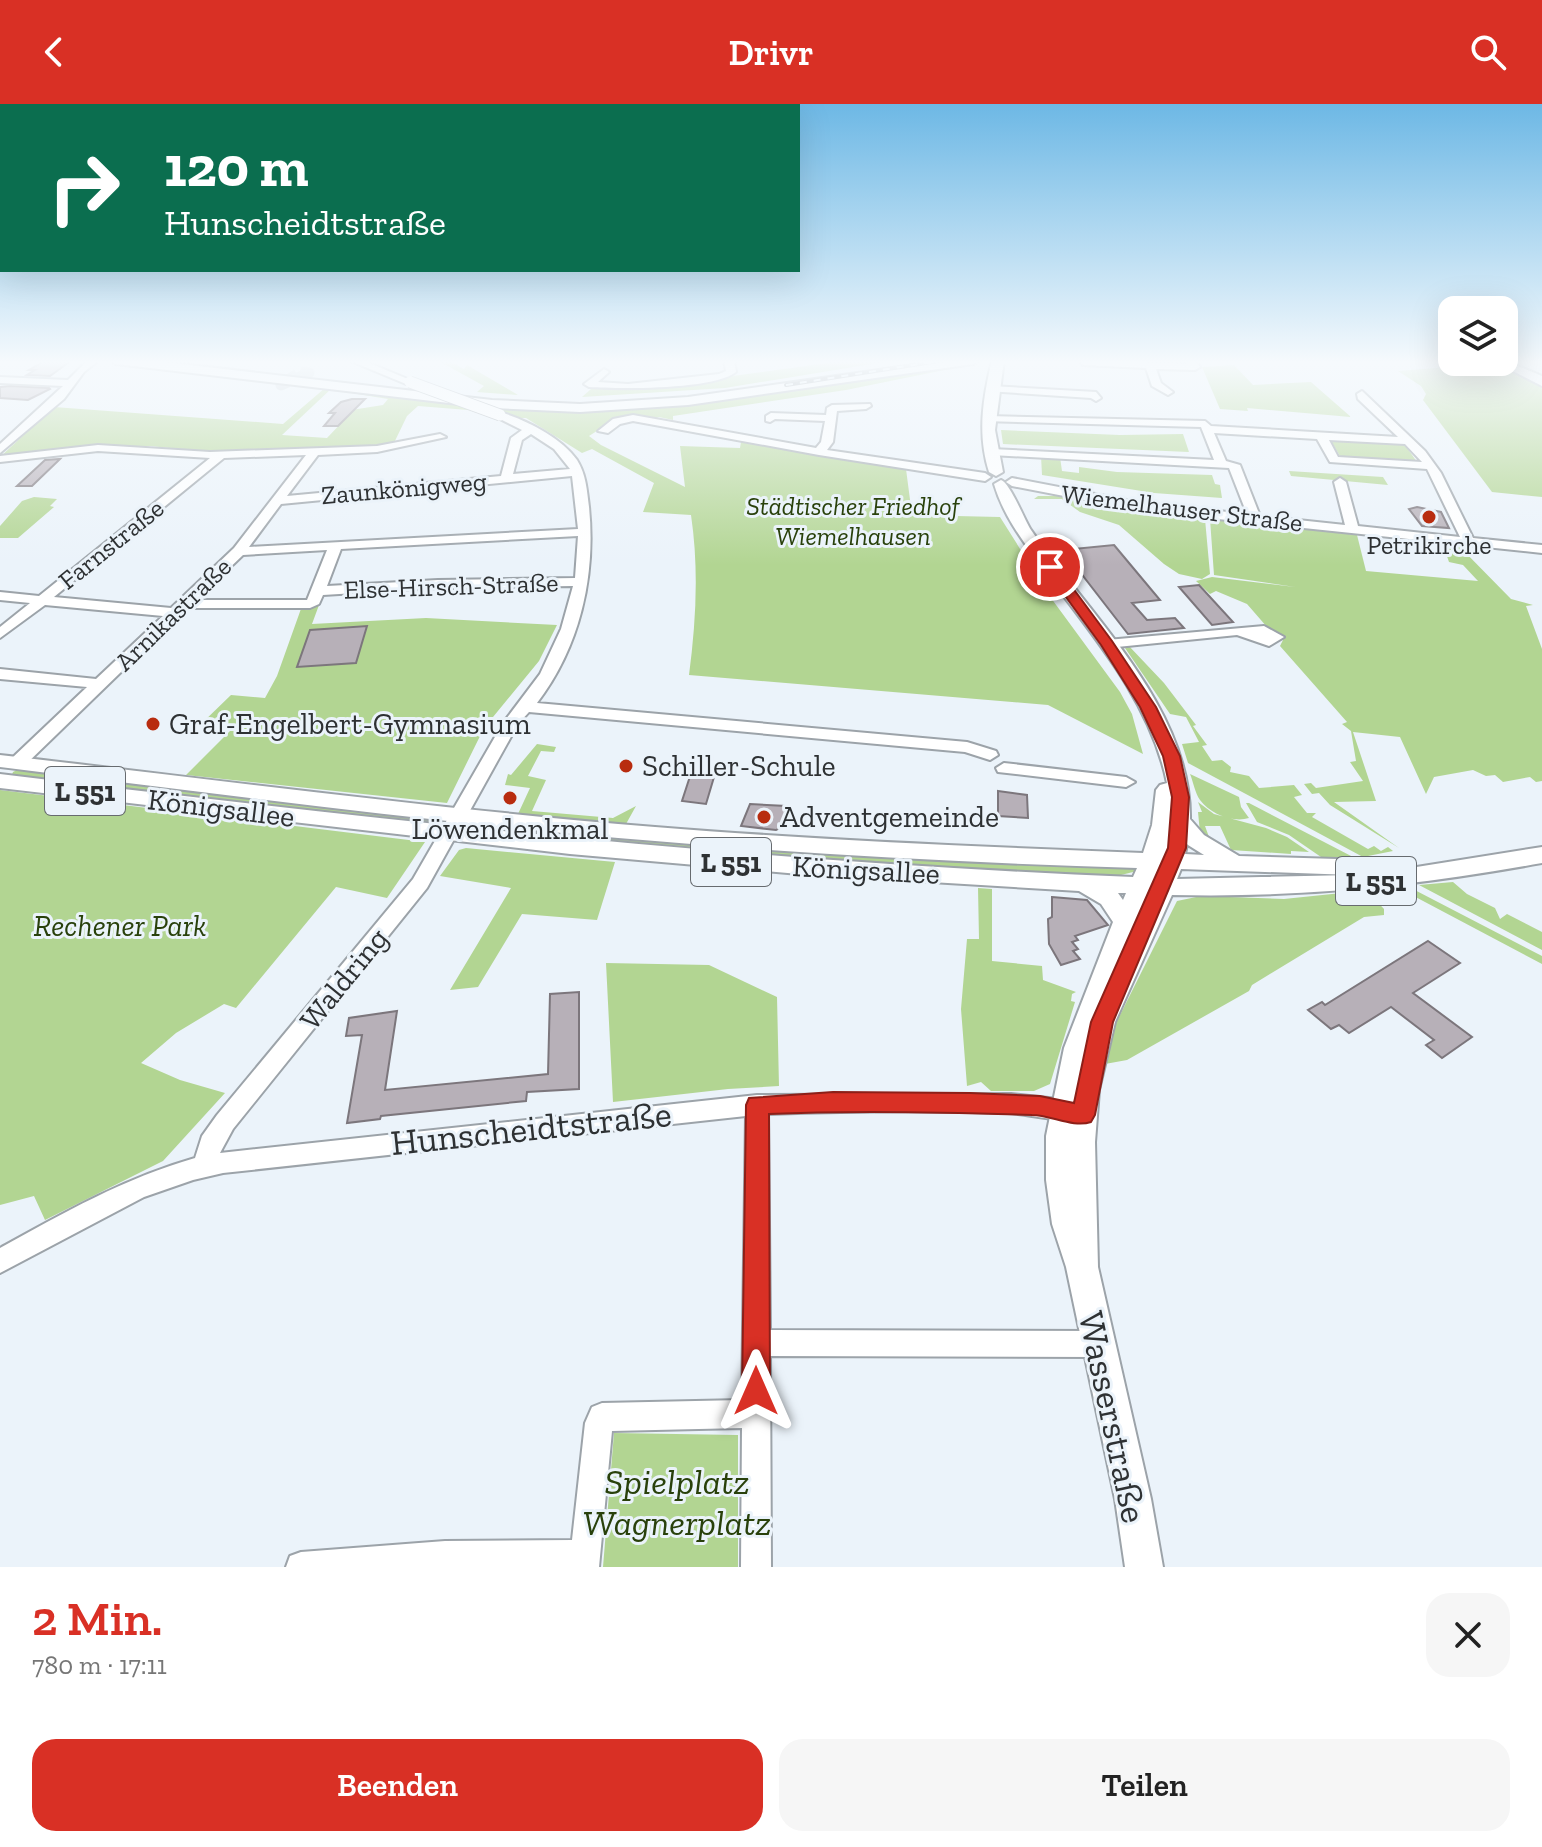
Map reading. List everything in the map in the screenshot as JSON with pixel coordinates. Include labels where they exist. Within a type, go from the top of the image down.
[{"type":"main road","name":"Wasserstraße","points":[[989,428],[991,452],[1011,506],[1035,546],[1107,644],[1148,707],[1179,783],[1180,821],[1102,1022],[1073,1112]]},
{"type":"main road","name":"Wasserstraße","points":[[1144,1567],[1133,1499],[1082,1267],[1085,1242],[1080,1158],[1073,1112],[1079,1037],[1125,922],[1158,872],[1167,800],[1165,745]]},
{"type":"main road","name":"Königsallee","points":[[1542,843],[1440,861],[1384,867],[1238,864],[1158,872],[1079,881],[773,865],[446,836],[0,780],[9,762],[458,815],[806,846],[977,855],[1158,872],[1358,883],[1542,855]]},
{"type":"main road","name":"L 551","points":[[1180,821],[1196,840],[1238,864]]},
{"type":"main road","points":[[1079,881],[1109,898],[1125,922]]},
{"type":"street","points":[[3,444],[21,428]]},
{"type":"street","points":[[527,428],[560,449],[577,472]]},
{"type":"street","name":"Wiemelhauser Straße","points":[[604,431],[608,428]]},
{"type":"street","name":"Wiemelhauser Straße","points":[[689,428],[819,452],[999,479],[1142,507],[1542,549]]},
{"type":"street","points":[[819,452],[827,442],[829,428]]},
{"type":"street","points":[[1396,428],[1430,466],[1469,542]]},
{"type":"street","points":[[1222,465],[1207,429],[1410,441]]},
{"type":"street","points":[[506,479],[517,438],[530,430]]},
{"type":"street","points":[[0,459],[98,448],[221,455],[377,449],[440,437]]},
{"type":"street","points":[[1322,437],[1334,460],[1430,466]]},
{"type":"street","name":"Arnikastraße","points":[[9,762],[100,684],[239,551],[314,452]]},
{"type":"street","points":[[991,452],[1237,467],[1255,519]]},
{"type":"street","name":"Farnstraße","points":[[0,634],[221,455]]},
{"type":"street","name":"Zaunkönigweg","points":[[280,500],[577,472]]},
{"type":"street","name":"Waldring","points":[[205,1166],[210,1143],[225,1122],[404,905],[477,785],[489,773],[524,717],[526,707],[564,642],[582,582],[585,532],[577,472]]},
{"type":"street","name":"Wiemelhauser Straße","points":[[1340,482],[1353,529]]},
{"type":"street","points":[[1011,506],[1030,495],[1055,492]]},
{"type":"street","points":[[239,551],[585,532]]},
{"type":"street","points":[[314,598],[335,547]]},
{"type":"street","name":"Else-Hirsch-Straße","points":[[0,596],[179,609],[438,584],[582,582]]},
{"type":"street","points":[[1107,644],[1243,632]]},
{"type":"street","points":[[0,674],[100,684]]},
{"type":"street","points":[[526,707],[967,747],[990,755],[991,766],[1126,782]]},
{"type":"street","name":"Hunscheidtstraße","points":[[0,1261],[135,1191],[205,1166],[757,1105],[833,1101],[970,1103],[1073,1112]]},
{"type":"street","points":[[756,1567],[757,1105]]},
{"type":"street","points":[[756,1343],[1098,1344]]},
{"type":"street","points":[[301,1567],[445,1556],[585,1561],[602,1417],[756,1414]]},
{"type":"green space","points":[[31,428],[289,428],[282,435],[327,438],[336,428],[401,428],[393,445],[302,451],[208,452],[150,446],[79,447],[0,457]]},
{"type":"green space","name":"Städtischer Friedhof Wiemelhausen","points":[[542,428],[601,428],[589,436],[685,487],[680,446],[740,448],[741,442],[906,469],[912,515],[1000,517],[1051,598],[1120,692],[1132,714],[1143,754],[1048,705],[689,675],[696,595],[691,515],[643,512],[654,483],[592,449],[582,453]]},
{"type":"green space","points":[[1444,428],[1542,428],[1542,497],[1492,492]]},
{"type":"green space","points":[[1001,430],[1183,434],[1189,452],[1003,444]]},
{"type":"green space","points":[[1330,439],[1403,442],[1417,462],[1341,458]]},
{"type":"green space","points":[[1041,456],[1060,457],[1062,471],[1079,473],[1079,467],[1117,472],[1212,475],[1215,484],[1220,485],[1222,498],[1154,493],[1042,475]]},
{"type":"green space","points":[[1289,471],[1383,477],[1388,485],[1291,476]]},
{"type":"green space","points":[[1038,496],[1061,496],[1128,510],[1205,519],[1210,574],[1202,579],[1179,574],[1119,525],[1080,512],[1062,499],[1034,499]]},
{"type":"green space","points":[[34,497],[57,499],[50,506],[54,507],[18,538],[0,538],[0,526],[22,501]]},
{"type":"green space","points":[[1210,519],[1357,535],[1366,571],[1478,581],[1463,565],[1449,562],[1443,545],[1459,546],[1511,599],[1533,605],[1526,606],[1542,649],[1542,781],[1536,782],[1530,777],[1503,782],[1495,775],[1486,776],[1473,770],[1434,777],[1426,794],[1400,737],[1353,732],[1376,801],[1334,802],[1399,848],[1330,805],[1319,793],[1312,794],[1304,784],[1311,783],[1316,788],[1363,781],[1350,762],[1356,761],[1351,731],[1342,724],[1347,722],[1280,646],[1283,640],[1280,633],[1267,627],[1247,604],[1216,591],[1210,594],[1196,581],[1212,577],[1295,587],[1214,575]]},
{"type":"green space","points":[[319,605],[312,624],[426,618],[557,625],[539,661],[484,728],[447,803],[186,775],[232,729],[200,725],[231,695],[265,698],[277,676],[302,606]]},
{"type":"green space","points":[[1128,645],[1164,683],[1196,725],[1193,726],[1207,745],[1202,746],[1212,761],[1222,760],[1231,767],[1230,772],[1249,776],[1259,788],[1294,785],[1302,795],[1294,797],[1307,813],[1316,813],[1312,817],[1368,849],[1374,846],[1381,851],[1388,847],[1393,851],[1363,857],[1188,763],[1182,744],[1199,742],[1186,717],[1170,714],[1125,648]]},
{"type":"green space","points":[[537,744],[556,747],[554,752],[541,751],[528,776],[546,780],[532,811],[613,818],[636,806],[626,824],[518,814],[530,788],[505,785],[508,774],[511,775]]},
{"type":"green space","points":[[21,768],[438,819],[440,822],[436,827],[11,777]]},
{"type":"green space","points":[[1190,774],[1239,797],[1241,807],[1249,818],[1229,818],[1204,805]]},
{"type":"green space","name":"Rechener Park","points":[[0,790],[425,842],[387,898],[336,887],[236,1008],[224,1004],[176,1033],[141,1063],[180,1080],[225,1093],[163,1161],[45,1220],[34,1196],[0,1205]]},
{"type":"green space","points":[[1198,802],[1214,814],[1287,837],[1309,852],[1291,851],[1291,854],[1231,850],[1220,826],[1205,826],[1209,837],[1200,833],[1198,812],[1202,812]]},
{"type":"green space","points":[[1246,803],[1353,857],[1321,857],[1289,835],[1257,822]]},
{"type":"green space","points":[[464,822],[1135,867],[1137,871],[1121,875],[1017,874],[734,857],[461,828]]},
{"type":"green space","points":[[466,848],[615,862],[597,920],[522,914],[478,987],[450,990],[511,888],[440,876],[459,850]]},
{"type":"green space","points":[[1453,882],[1467,894],[1495,908],[1500,919],[1507,914],[1542,932],[1542,950],[1419,885]]},
{"type":"green space","points":[[1407,886],[1542,956],[1542,964],[1408,893],[1403,897],[1396,889]]},
{"type":"green space","points":[[978,888],[992,889],[992,961],[1042,966],[1043,980],[1076,992],[1072,994],[1071,1001],[1075,1002],[1050,1084],[1034,1091],[991,1091],[981,1082],[967,1086],[961,1009],[967,939],[979,939]]},
{"type":"green space","points":[[1361,891],[1369,893],[1384,909],[1384,915],[1364,917],[1252,985],[1249,991],[1127,1060],[1105,1064],[1116,1023],[1177,901],[1201,896],[1284,899]]},
{"type":"green space","points":[[606,963],[709,965],[777,997],[779,1086],[613,1102]]},
{"type":"green space","name":"Spielplatz Wagnerplatz","points":[[614,1433],[738,1435],[738,1567],[603,1567]]},
{"type":"building","points":[[60,459],[32,486],[17,486],[45,460]]},
{"type":"building","name":"Petrikirche","points":[[1417,507],[1441,512],[1449,528],[1422,526],[1409,509]]},
{"type":"building","points":[[1114,545],[1160,600],[1132,603],[1147,620],[1175,618],[1184,628],[1128,634],[1063,550]]},
{"type":"building","points":[[1199,585],[1233,622],[1212,625],[1179,587]]},
{"type":"building","points":[[367,626],[356,663],[297,667],[310,630]]},
{"type":"building","points":[[694,764],[717,767],[706,804],[682,801]]},
{"type":"building","points":[[998,791],[1027,795],[1028,818],[998,816]]},
{"type":"building","name":"Adventgemeinde","points":[[750,804],[786,806],[783,826],[776,830],[741,826]]},
{"type":"building","points":[[1052,897],[1087,900],[1108,925],[1075,936],[1078,940],[1072,942],[1078,949],[1073,951],[1080,959],[1061,965],[1049,944],[1048,919],[1052,917]]},
{"type":"building","points":[[1428,941],[1460,963],[1413,993],[1472,1037],[1442,1058],[1426,1045],[1434,1040],[1391,1007],[1349,1033],[1339,1025],[1331,1029],[1308,1010],[1322,1002],[1325,1005]]},
{"type":"building","points":[[579,992],[579,1089],[527,1092],[526,1101],[381,1116],[380,1119],[347,1123],[362,1035],[346,1036],[349,1018],[397,1011],[385,1090],[548,1074],[550,994]]},
{"type":"place","name":"Petrikirche","points":[[1429,517]]},
{"type":"place","name":"Graf-Engelbert-Gymnasium","points":[[153,724]]},
{"type":"place","name":"Schiller-Schule","points":[[626,766]]},
{"type":"place","name":"Löwendenkmal","points":[[510,798]]},
{"type":"place","name":"Adventgemeinde","points":[[764,817]]},
{"type":"route","points":[[756,1391],[757,1105],[833,1101],[1040,1105],[1083,1115],[1102,1022],[1177,848],[1180,797],[1171,756],[1148,707],[1107,644],[1050,567]]}]
